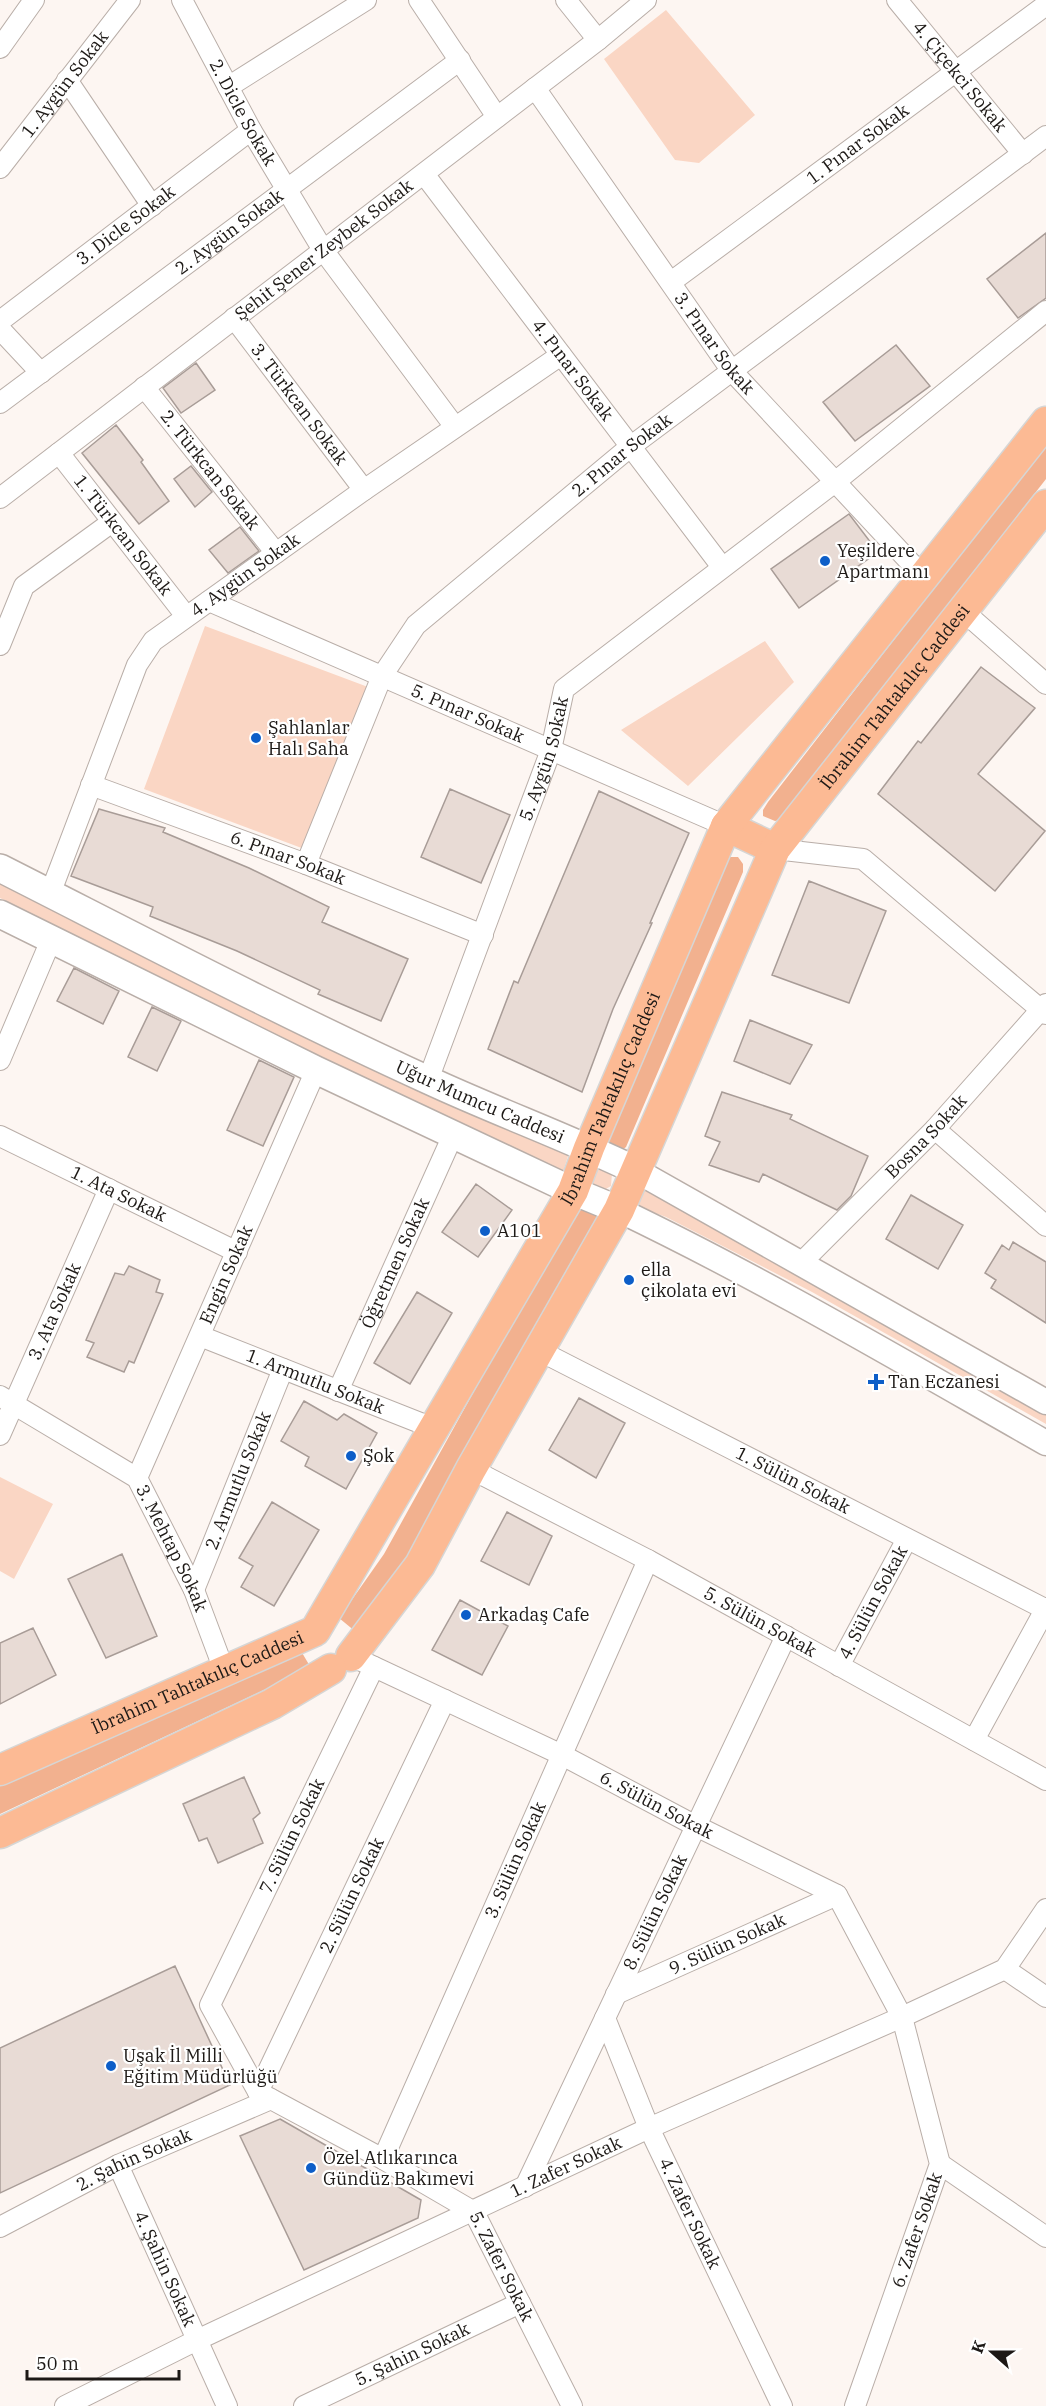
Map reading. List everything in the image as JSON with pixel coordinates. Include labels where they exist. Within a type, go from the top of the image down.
[{"type":"main road","name":"İbrahim Tahtakılıç Caddesi","points":[[4,1761],[315,1631],[573,1191],[589,1148],[726,826],[1046,422]]},
{"type":"main road","name":"İbrahim Tahtakılıç Caddesi","points":[[0,1833],[352,1664],[420,1565],[471,1469],[619,1210],[775,849],[1046,505]]},
{"type":"main road","points":[[726,826],[775,849]]},
{"type":"main road","name":"Uğur Mumcu Caddesi","points":[[0,868],[296,1018],[428,1080],[589,1148],[637,1172]]},
{"type":"main road","points":[[0,914],[316,1071],[573,1191],[619,1210]]},
{"type":"main road","points":[[315,1631],[326,1625],[339,1626],[344,1629],[353,1644],[352,1664]]},
{"type":"street","points":[[0,48],[34,0]]},
{"type":"street","name":"1. Aygün Sokak","points":[[0,168],[130,0]]},
{"type":"street","name":"2. Dicle Sokak","points":[[182,0],[251,130],[323,250],[455,427]]},
{"type":"street","points":[[228,87],[366,0]]},
{"type":"street","points":[[419,0],[498,117]]},
{"type":"street","points":[[566,0],[598,40]]},
{"type":"street","name":"Şehit Şener Zeybek Sokak","points":[[0,498],[598,40],[646,0]]},
{"type":"street","name":"4. Çiçekci Sokak","points":[[897,0],[1023,154]]},
{"type":"street","name":"1. Pınar Sokak","points":[[671,282],[1046,5]]},
{"type":"street","name":"2. Aygün Sokak","points":[[0,403],[460,60]]},
{"type":"street","points":[[67,80],[152,206]]},
{"type":"street","name":"3. Pınar Sokak","points":[[535,88],[731,369],[923,576]]},
{"type":"street","name":"3. Dicle Sokak","points":[[0,321],[251,130]]},
{"type":"street","name":"2. Pınar Sokak","points":[[306,864],[382,676],[416,625],[630,447],[731,369],[1046,136]]},
{"type":"street","name":"4. Pınar Sokak","points":[[424,174],[722,567]]},
{"type":"street","name":"5. Aygün Sokak","points":[[428,1080],[551,750],[564,689],[835,482],[1046,311]]},
{"type":"street","name":"3. Türkcan Sokak","points":[[234,318],[364,490]]},
{"type":"street","points":[[0,329],[41,373]]},
{"type":"street","name":"4. Aygün Sokak","points":[[50,894],[137,665],[153,641],[364,490],[561,355]]},
{"type":"street","name":"2. Türkcan Sokak","points":[[144,387],[276,553]]},
{"type":"street","name":"1. Türkcan Sokak","points":[[59,453],[186,616]]},
{"type":"street","points":[[0,645],[24,586],[112,522]]},
{"type":"street","name":"5. Pınar Sokak","points":[[209,601],[726,826]]},
{"type":"street","points":[[963,611],[1046,684]]},
{"type":"street","name":"6. Pınar Sokak","points":[[91,785],[306,864],[483,935]]},
{"type":"street","points":[[775,849],[863,858],[1044,1009]]},
{"type":"street","points":[[0,1060],[51,940]]},
{"type":"street","name":"Bosna Sokak","points":[[801,1263],[935,1129],[1044,1009]]},
{"type":"street","name":"Engin Sokak","points":[[137,1478],[316,1071]]},
{"type":"street","points":[[935,1129],[1046,1226]]},
{"type":"street","name":"Öğretmen Sokak","points":[[338,1391],[453,1135]]},
{"type":"street","name":"1. Ata Sokak","points":[[0,1136],[237,1252]]},
{"type":"street","name":"Uğur Mumcu Caddesi","points":[[637,1172],[1046,1402]]},
{"type":"street","name":"3. Ata Sokak","points":[[0,1435],[7,1399],[109,1189]]},
{"type":"street","points":[[619,1210],[810,1309],[1046,1443]]},
{"type":"street","name":"1. Armutlu Sokak","points":[[200,1336],[433,1428]]},
{"type":"street","name":"1. Sülün Sokak","points":[[540,1351],[1046,1608]]},
{"type":"street","name":"2. Armutlu Sokak","points":[[194,1590],[283,1369]]},
{"type":"street","name":"3. Mehtap Sokak","points":[[7,1399],[137,1478],[194,1590],[224,1670]]},
{"type":"street","name":"5. Sülün Sokak","points":[[471,1469],[648,1560],[1046,1779]]},
{"type":"street","name":"4. Sülün Sokak","points":[[839,1666],[907,1539]]},
{"type":"street","name":"3. Sülün Sokak","points":[[383,2159],[648,1560]]},
{"type":"street","points":[[974,1740],[1046,1608]]},
{"type":"street","name":"8. Sülün Sokak","points":[[525,2187],[786,1636]]},
{"type":"street","name":"6. Sülün Sokak","points":[[352,1664],[445,1700],[562,1755],[696,1826],[837,1895]]},
{"type":"street","name":"7. Sülün Sokak","points":[[264,2096],[210,2005],[352,1664]]},
{"type":"street","name":"2. Sülün Sokak","points":[[264,2096],[445,1700]]},
{"type":"street","points":[[837,1895],[902,2017]]},
{"type":"street","name":"9. Sülün Sokak","points":[[616,1994],[837,1895]]},
{"type":"street","points":[[1046,1909],[1005,1969],[1046,1997]]},
{"type":"street","name":"1. Zafer Sokak","points":[[65,2406],[197,2340],[649,2128],[902,2017],[1005,1969]]},
{"type":"street","name":"6. Zafer Sokak","points":[[855,2406],[940,2164],[902,2017]]},
{"type":"street","name":"4. Zafer Sokak","points":[[605,2018],[649,2128],[782,2406]]},
{"type":"street","name":"5. Zafer Sokak","points":[[264,2096],[383,2159],[474,2212],[572,2406]]},
{"type":"street","name":"2. Şahin Sokak","points":[[0,2227],[118,2165],[264,2096]]},
{"type":"street","points":[[940,2164],[1046,2237]]},
{"type":"street","name":"4. Şahin Sokak","points":[[118,2165],[227,2406]]},
{"type":"street","name":"5. Şahin Sokak","points":[[304,2406],[520,2303]]},
{"type":"shaded area","points":[[666,10],[755,115],[699,163],[675,160],[604,59]]},
{"type":"shaded area","points":[[1046,444],[1046,479],[780,820],[775,821],[763,816],[763,810],[768,802]]},
{"type":"shaded area","name":"Şahlanlar Halı Saha","points":[[205,626],[368,687],[307,850],[144,789]]},
{"type":"shaded area","points":[[765,641],[794,682],[688,786],[621,730]]},
{"type":"shaded area","points":[[730,857],[738,857],[743,864],[743,872],[626,1147],[621,1151],[609,1145],[607,1139],[724,861]]},
{"type":"shaded area","points":[[0,884],[439,1099],[569,1153],[563,1172],[429,1114],[0,898]]},
{"type":"shaded area","points":[[598,1166],[612,1173],[611,1186],[604,1190],[590,1185]]},
{"type":"shaded area","points":[[645,1190],[818,1284],[1046,1414],[1046,1424],[812,1292],[666,1217],[636,1206]]},
{"type":"shaded area","points":[[585,1205],[601,1214],[423,1530],[390,1586],[356,1632],[339,1618],[384,1554],[519,1310],[580,1209]]},
{"type":"shaded area","points":[[0,1477],[53,1504],[14,1579],[0,1571]]},
{"type":"shaded area","points":[[301,1651],[311,1668],[0,1814],[0,1786]]},
{"type":"building","points":[[1046,233],[1046,298],[1018,318],[987,279]]},
{"type":"building","points":[[896,345],[930,386],[855,441],[823,402]]},
{"type":"building","points":[[196,363],[215,390],[181,413],[163,388]]},
{"type":"building","points":[[116,425],[143,460],[141,462],[169,501],[139,524],[82,453]]},
{"type":"building","points":[[191,466],[212,492],[195,507],[174,479]]},
{"type":"building","name":"Yeşildere Apartmanı","points":[[849,514],[878,552],[799,608],[771,569]]},
{"type":"building","points":[[240,527],[259,551],[228,573],[209,550]]},
{"type":"building","points":[[981,667],[1035,708],[978,774],[1045,831],[995,891],[878,794],[918,741],[921,743]]},
{"type":"building","points":[[450,789],[510,815],[481,883],[421,857]]},
{"type":"building","points":[[599,791],[689,833],[613,1009],[582,1092],[488,1049],[514,981],[518,983]]},
{"type":"building","points":[[99,809],[165,828],[163,832],[249,868],[329,907],[322,922],[408,959],[381,1021],[318,994],[320,990],[237,951],[150,916],[153,907],[71,876]]},
{"type":"building","points":[[809,881],[886,911],[849,1003],[772,975]]},
{"type":"building","points":[[74,968],[119,991],[103,1024],[57,1001]]},
{"type":"building","points":[[152,1007],[181,1021],[157,1071],[128,1057]]},
{"type":"building","points":[[750,1020],[812,1045],[790,1084],[734,1061]]},
{"type":"building","points":[[259,1060],[294,1077],[263,1146],[227,1130]]},
{"type":"building","points":[[722,1092],[792,1115],[790,1119],[868,1156],[851,1196],[837,1210],[763,1174],[759,1182],[709,1165],[720,1142],[705,1136]]},
{"type":"building","points":[[476,1184],[512,1210],[478,1257],[442,1232]]},
{"type":"building","points":[[911,1195],[963,1225],[938,1269],[886,1239]]},
{"type":"building","points":[[1013,1242],[1046,1262],[1046,1323],[991,1288],[996,1280],[985,1273],[1002,1245],[1009,1250]]},
{"type":"building","points":[[129,1266],[160,1280],[156,1292],[163,1294],[134,1363],[129,1361],[124,1372],[87,1357],[94,1343],[86,1340],[115,1273],[124,1275]]},
{"type":"building","points":[[417,1292],[452,1313],[410,1384],[374,1363]]},
{"type":"building","points":[[579,1398],[625,1423],[596,1478],[549,1450]]},
{"type":"building","points":[[304,1401],[337,1420],[344,1414],[377,1433],[346,1489],[305,1466],[309,1457],[281,1441]]},
{"type":"building","points":[[272,1502],[319,1530],[274,1606],[241,1587],[253,1566],[239,1558]]},
{"type":"building","points":[[507,1512],[552,1536],[529,1585],[481,1561]]},
{"type":"building","points":[[122,1554],[157,1636],[106,1658],[68,1579]]},
{"type":"building","points":[[460,1600],[508,1626],[482,1675],[432,1650]]},
{"type":"building","points":[[33,1628],[56,1675],[0,1704],[0,1643]]},
{"type":"building","points":[[244,1777],[260,1813],[253,1819],[263,1843],[218,1863],[207,1838],[199,1841],[183,1804]]},
{"type":"building","name":"Uşak İl Milli Eğitim Müdürlüğü","points":[[175,1966],[230,2085],[0,2193],[0,2048]]},
{"type":"building","name":"Özel Atlıkarınca Gündüz Bakımevi","points":[[280,2119],[421,2200],[418,2218],[304,2270],[240,2136]]},
{"type":"place","name":"Yeşildere Apartmanı","points":[[825,561]]},
{"type":"place","name":"Şahlanlar Halı Saha","points":[[256,738]]},
{"type":"place","name":"A101","points":[[485,1231]]},
{"type":"place","name":"ella çikolata evi","points":[[629,1280]]},
{"type":"place","name":"Tan Eczanesi","points":[[876,1382]]},
{"type":"place","name":"Şok","points":[[351,1456]]},
{"type":"place","name":"Arkadaş Cafe","points":[[466,1615]]},
{"type":"place","name":"Uşak İl Milli Eğitim Müdürlüğü","points":[[111,2066]]},
{"type":"place","name":"Özel Atlıkarınca Gündüz Bakımevi","points":[[311,2168]]}]
